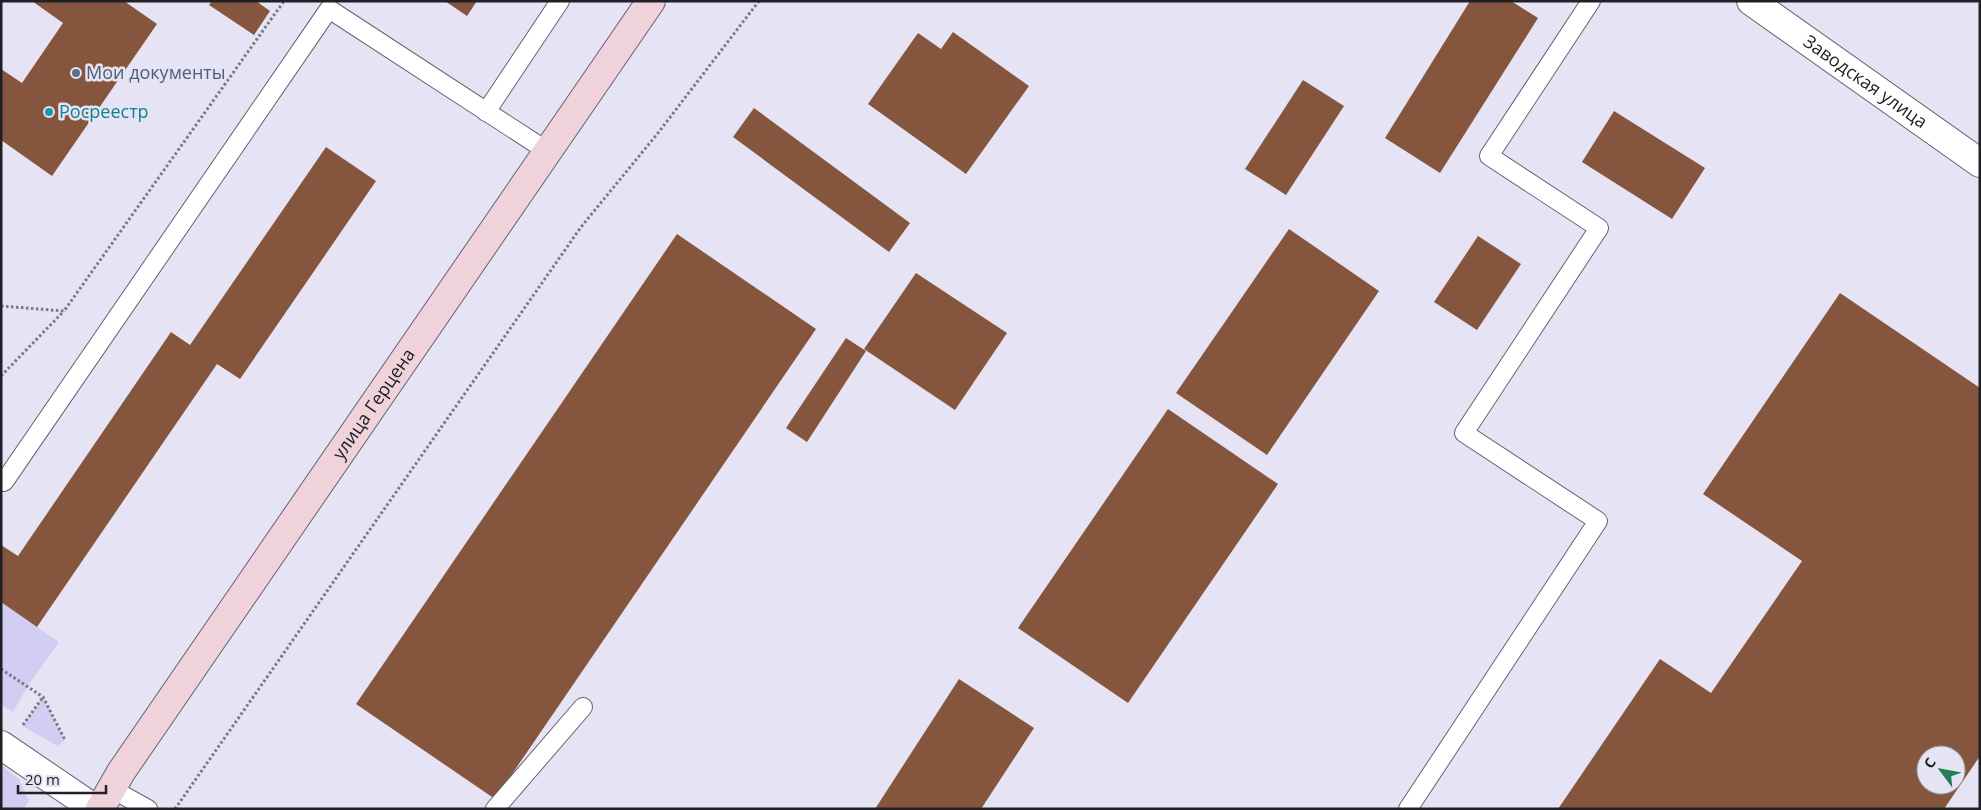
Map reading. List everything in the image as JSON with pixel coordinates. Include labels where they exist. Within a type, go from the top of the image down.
[{"type":"main road","name":"улица Герцена","points":[[103,802],[121,772],[652,1]]},
{"type":"street","name":"Заводская улица","points":[[1751,1],[1980,164]]},
{"type":"street","points":[[1,745],[103,802]]},
{"type":"lane","points":[[486,112],[560,1]]},
{"type":"lane","points":[[1408,809],[1598,521],[1464,433],[1599,228],[1489,156],[1591,1]]},
{"type":"lane","points":[[1,480],[4,482],[326,5],[547,152]]},
{"type":"lane","points":[[495,809],[583,707]]},
{"type":"lane","points":[[103,802],[148,809]]},
{"type":"path","points":[[1,376],[64,311],[284,1]]},
{"type":"path","points":[[175,809],[581,227],[658,133],[759,1]]},
{"type":"path","points":[[1,306],[64,311]]},
{"type":"path","points":[[1,669],[43,697],[65,740]]},
{"type":"path","points":[[23,726],[43,697]]},
{"type":"shaded area","points":[[1,602],[59,642],[28,686],[13,712],[1,705]]},
{"type":"shaded area","points":[[43,697],[65,740],[57,746],[23,726]]},
{"type":"shaded area","points":[[1,765],[19,779],[29,801],[23,809],[1,809]]},
{"type":"building","name":"Росреестр","points":[[32,1],[124,1],[157,24],[52,176],[1,140],[1,69],[22,83],[63,23]]},
{"type":"building","points":[[212,1],[256,1],[270,11],[254,35],[209,5]]},
{"type":"building","points":[[445,1],[477,1],[467,16]]},
{"type":"building","points":[[1470,1],[1511,1],[1538,18],[1440,173],[1385,138]]},
{"type":"building","points":[[953,32],[1029,86],[966,174],[868,104],[918,33],[941,49]]},
{"type":"building","points":[[1303,80],[1344,106],[1286,195],[1245,169]]},
{"type":"building","points":[[754,108],[910,223],[889,252],[733,137]]},
{"type":"building","points":[[1614,111],[1705,168],[1672,219],[1582,162]]},
{"type":"building","points":[[326,147],[376,181],[240,379],[217,364],[37,627],[1,602],[1,545],[18,556],[171,332],[190,345]]},
{"type":"building","points":[[1289,229],[1379,291],[1267,455],[1176,393]]},
{"type":"building","points":[[677,234],[816,329],[495,799],[356,704]]},
{"type":"building","points":[[1478,236],[1521,264],[1477,330],[1434,302]]},
{"type":"building","points":[[916,273],[1007,333],[955,410],[864,349]]},
{"type":"building","points":[[1840,293],[1980,388],[1980,756],[1966,777],[1966,745],[1916,745],[1916,795],[1954,795],[1944,809],[1558,809],[1660,659],[1711,693],[1802,561],[1703,494]]},
{"type":"building","points":[[846,338],[866,351],[807,442],[786,428]]},
{"type":"building","points":[[1168,409],[1278,484],[1128,703],[1018,628]]},
{"type":"building","points":[[959,679],[1034,728],[981,809],[875,809]]},
{"type":"place","name":"Мои документы","points":[[76,73]]},
{"type":"place","name":"Росреестр","points":[[49,112]]}]
